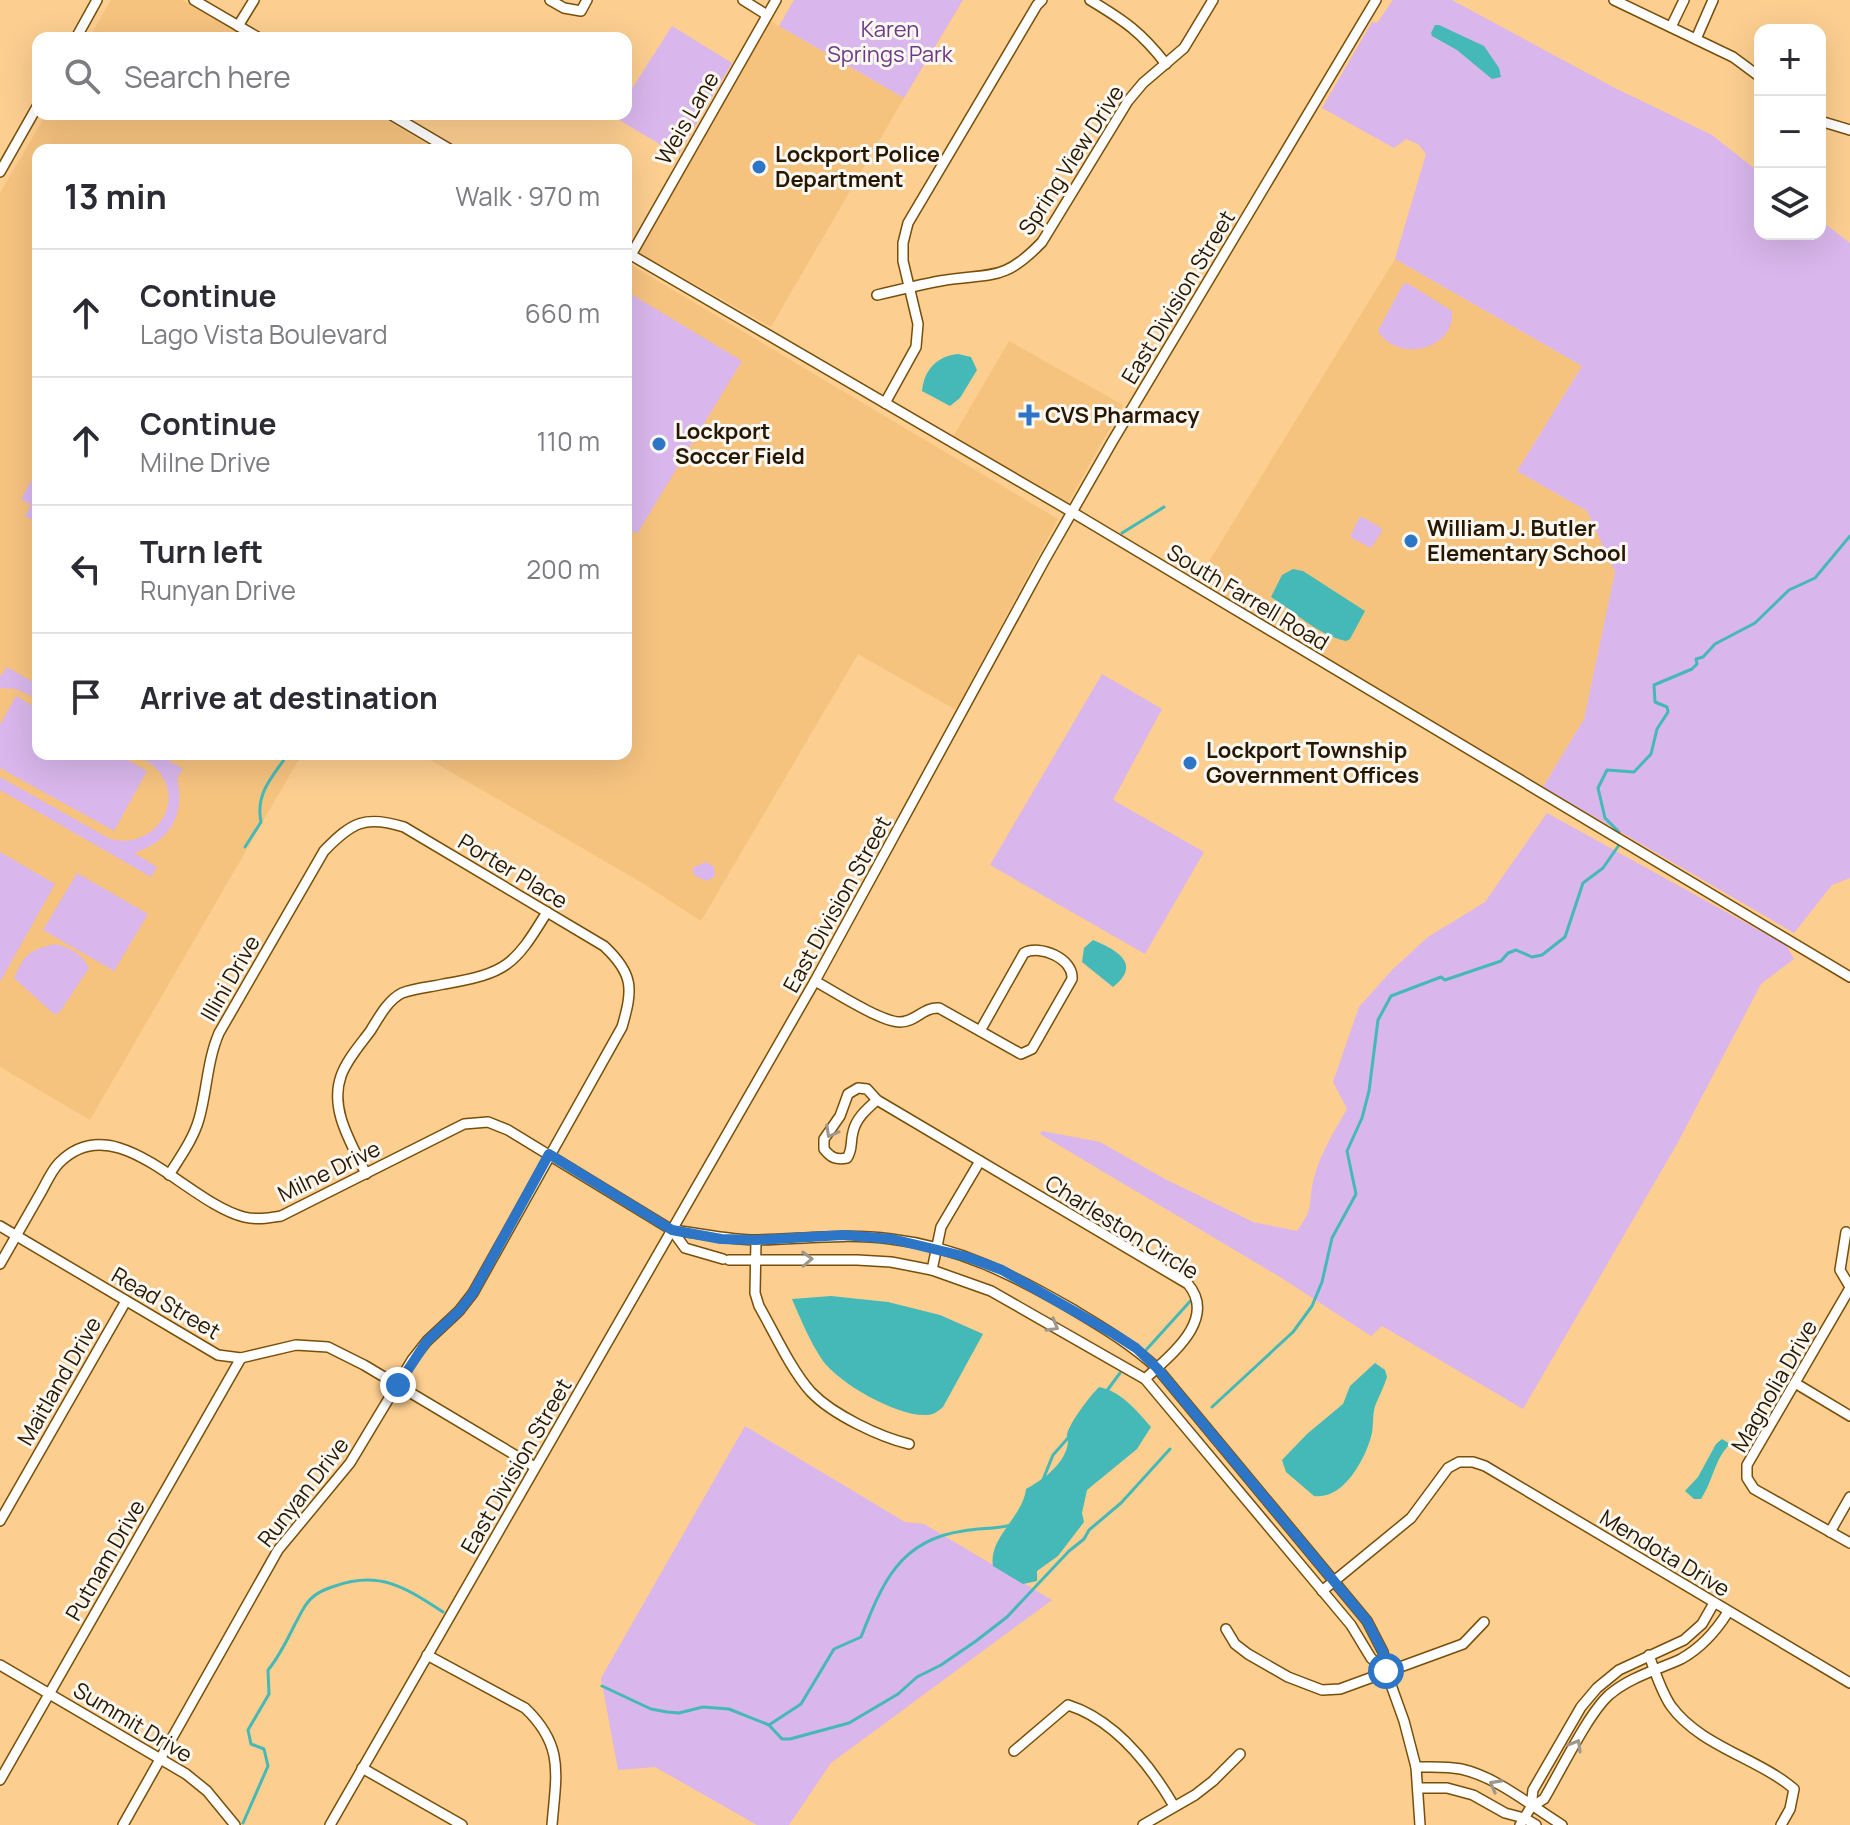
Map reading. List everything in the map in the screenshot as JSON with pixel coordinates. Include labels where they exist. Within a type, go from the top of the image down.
[{"type":"street","points":[[79,32],[97,0]]},
{"type":"street","points":[[194,0],[248,32]]},
{"type":"street","points":[[238,26],[254,0]]},
{"type":"street","points":[[550,0],[564,8],[581,11],[587,0]]},
{"type":"street","points":[[743,0],[767,15]]},
{"type":"street","name":"Weis Lane","points":[[632,246],[776,0]]},
{"type":"street","points":[[885,403],[916,347],[918,324],[903,243],[908,223],[1042,0]]},
{"type":"street","points":[[1090,0],[1131,25],[1147,39],[1166,64]]},
{"type":"street","name":"Spring View Drive","points":[[877,295],[943,281],[994,275],[1011,269],[1028,257],[1042,242],[1128,101],[1143,83],[1184,48],[1213,0]]},
{"type":"street","name":"East Division Street","points":[[330,1825],[815,981],[1072,512],[1376,0]]},
{"type":"street","points":[[1614,0],[1733,57],[1754,73]]},
{"type":"street","points":[[1671,27],[1684,0]]},
{"type":"street","points":[[1696,39],[1713,0]]},
{"type":"street","points":[[0,172],[32,116]]},
{"type":"street","points":[[400,120],[439,144]]},
{"type":"street","points":[[1826,123],[1850,130]]},
{"type":"street","name":"South Farrell Road","points":[[632,255],[1072,512],[1850,977]]},
{"type":"street","name":"Porter Place","points":[[362,821],[382,820],[404,827],[604,946],[622,962],[629,978]]},
{"type":"street","name":"Illini Drive","points":[[169,1175],[200,1117],[212,1051],[219,1033],[324,851],[343,831],[362,821]]},
{"type":"street","points":[[366,1174],[341,1119],[337,1097],[341,1076],[349,1061],[386,1007],[400,994],[482,977],[505,968],[523,952],[547,912]]},
{"type":"street","points":[[815,981],[897,1022],[909,1021],[929,1007],[939,1008],[980,1031],[1021,1054],[1028,1053],[1072,979],[1073,971],[1068,964],[1041,949],[1024,953],[980,1031]]},
{"type":"street","name":"Runyan Drive","points":[[123,1825],[278,1550],[350,1463],[427,1341],[473,1293],[622,1027],[630,1001],[629,978]]},
{"type":"street","points":[[858,1088],[867,1089],[877,1100],[858,1120],[853,1133],[852,1151],[847,1158],[838,1160],[830,1156],[824,1149],[824,1139],[840,1116],[848,1094],[858,1088]]},
{"type":"street","name":"Charleston Circle","points":[[877,1100],[1188,1284],[1197,1295],[1199,1308],[1196,1321],[1182,1343],[1145,1379]]},
{"type":"street","name":"Milne Drive","points":[[0,1264],[56,1166],[72,1151],[88,1144],[105,1142],[124,1149],[225,1209],[243,1217],[261,1219],[281,1216],[464,1124],[488,1122],[549,1154],[672,1230]]},
{"type":"street","points":[[932,1270],[941,1227],[980,1161]]},
{"type":"street","name":"Read Street","points":[[0,1226],[218,1355],[241,1358],[296,1345],[328,1347],[535,1467]]},
{"type":"street","points":[[672,1230],[708,1237],[756,1240],[843,1235],[935,1247],[1002,1270],[1136,1348],[1157,1368],[1367,1621],[1383,1652],[1416,1767],[1420,1825]]},
{"type":"street","points":[[672,1230],[685,1248],[726,1260],[857,1260],[932,1270],[991,1291],[1145,1379],[1351,1625],[1371,1658],[1386,1671]]},
{"type":"street","points":[[1846,1232],[1840,1270],[1850,1288]]},
{"type":"street","points":[[702,1254],[708,1237]]},
{"type":"street","points":[[756,1240],[755,1293],[759,1306],[811,1392],[882,1438],[909,1444]]},
{"type":"street","name":"Magnolia Drive","points":[[1850,1288],[1747,1465],[1747,1478],[1754,1489],[1850,1543]]},
{"type":"street","name":"Maitland Drive","points":[[0,1521],[126,1301]]},
{"type":"street","name":"Putnam Drive","points":[[0,1780],[241,1358]]},
{"type":"street","points":[[1795,1383],[1850,1416]]},
{"type":"street","name":"Mendota Drive","points":[[1335,1582],[1411,1518],[1448,1468],[1459,1462],[1473,1462],[1485,1466],[1850,1683]]},
{"type":"street","points":[[1830,1532],[1850,1497]]},
{"type":"street","points":[[1322,1591],[1335,1582]]},
{"type":"street","points":[[1522,1822],[1531,1807],[1533,1790],[1581,1707],[1597,1688],[1619,1670],[1684,1640],[1702,1624],[1714,1603]]},
{"type":"street","points":[[1531,1807],[1544,1799],[1608,1695],[1627,1682],[1684,1657],[1707,1640],[1728,1612]]},
{"type":"street","points":[[1226,1629],[1235,1644],[1248,1654],[1295,1681],[1322,1690],[1340,1689],[1463,1644],[1484,1622]]},
{"type":"street","points":[[427,1655],[525,1708],[538,1720],[548,1734],[556,1755],[552,1825]]},
{"type":"street","points":[[1649,1655],[1672,1706],[1689,1724],[1794,1789],[1790,1809],[1781,1825]]},
{"type":"street","name":"Summit Drive","points":[[0,1665],[161,1758],[207,1791],[235,1825]]},
{"type":"street","points":[[1014,1751],[1068,1705],[1080,1709],[1138,1753],[1159,1779],[1174,1806]]},
{"type":"street","points":[[1143,1825],[1213,1781],[1240,1754]]},
{"type":"street","points":[[1416,1767],[1465,1770],[1562,1825]]},
{"type":"street","points":[[362,1768],[462,1825]]},
{"type":"street","points":[[1419,1788],[1447,1788],[1473,1795],[1522,1822],[1536,1825]]},
{"type":"shaded area","points":[[111,0],[182,0],[237,32],[92,32]]},
{"type":"shaded area","points":[[770,21],[904,98],[771,327],[636,251]]},
{"type":"shaded area","points":[[43,120],[386,120],[427,144],[32,144],[32,760],[299,760],[90,1120],[0,1067],[0,193]]},
{"type":"shaded area","name":"William J. Butler Elementary School","points":[[1395,259],[1582,366],[1517,471],[1587,511],[1615,572],[1584,719],[1543,787],[1197,581]]},
{"type":"shaded area","points":[[632,266],[1058,519],[956,710],[858,654],[701,921],[644,884],[430,760],[632,760]]},
{"type":"shaded area","points":[[1009,341],[1123,405],[1067,505],[953,437]]},
{"type":"green space","name":"Karen Springs Park","points":[[794,0],[963,0],[904,98],[779,26]]},
{"type":"green space","points":[[1393,0],[1452,0],[1613,87],[1712,135],[1754,168],[1754,240],[1826,240],[1826,225],[1850,243],[1850,878],[1832,885],[1794,933],[1543,787],[1584,719],[1615,572],[1587,511],[1517,471],[1582,366],[1395,259],[1426,154],[1418,144],[1406,139],[1394,148],[1322,108],[1372,22],[1377,23]]},
{"type":"green space","points":[[672,26],[732,63],[678,155],[619,120],[632,120],[632,89]]},
{"type":"green space","points":[[1407,283],[1452,311],[1444,336],[1423,348],[1398,347],[1378,331],[1402,286]]},
{"type":"green space","name":"Lockport Soccer Field","points":[[632,295],[742,361],[637,534],[632,531]]},
{"type":"green space","points":[[32,480],[32,520],[25,516],[31,505],[21,499]]},
{"type":"green space","points":[[1362,517],[1382,531],[1371,548],[1350,537]]},
{"type":"green space","points":[[7,667],[32,682],[32,696],[16,689],[0,688],[0,677]]},
{"type":"green space","points":[[1102,674],[1162,709],[1113,800],[1204,852],[1145,954],[990,865]]},
{"type":"green space","points":[[16,696],[32,705],[32,760],[128,760],[147,771],[114,831],[0,768],[0,725]]},
{"type":"green space","points":[[144,760],[168,760],[183,769],[177,779],[179,804],[172,825],[157,842],[134,853],[157,867],[151,877],[0,790],[0,777],[110,839],[124,841],[149,832],[166,813],[167,787],[160,773]]},
{"type":"green space","points":[[1547,813],[1786,945],[1794,959],[1761,984],[1677,1144],[1523,1409],[1382,1326],[1371,1336],[1280,1277],[1040,1134],[1042,1131],[1100,1142],[1165,1179],[1253,1222],[1297,1231],[1309,1210],[1320,1160],[1347,1109],[1333,1082],[1359,1007],[1392,970],[1428,937],[1485,902]]},
{"type":"green space","points":[[0,852],[55,884],[0,982]]},
{"type":"green space","points":[[706,862],[714,867],[715,876],[707,881],[695,876],[692,868]]},
{"type":"green space","points":[[77,873],[148,914],[114,971],[43,930]]},
{"type":"green space","points":[[55,944],[75,952],[89,968],[59,1013],[54,1014],[14,978],[29,954]]},
{"type":"green space","points":[[745,1426],[905,1522],[924,1524],[1052,1600],[831,1763],[789,1825],[757,1825],[655,1767],[618,1770],[601,1678]]},
{"type":"water","points":[[1435,25],[1484,46],[1499,68],[1501,77],[1492,79],[1457,50],[1432,36]]},
{"type":"water","points":[[958,354],[971,357],[977,370],[960,398],[950,406],[922,391],[923,383],[933,365]]},
{"type":"water","points":[[1293,569],[1303,571],[1365,611],[1350,639],[1346,641],[1326,634],[1271,597],[1282,575]]},
{"type":"water","points":[[1093,940],[1118,953],[1126,965],[1121,979],[1113,987],[1082,962],[1084,948]]},
{"type":"water","points":[[831,1296],[888,1302],[940,1315],[983,1334],[943,1407],[929,1415],[901,1411],[856,1389],[831,1370],[814,1346],[792,1299]]},
{"type":"water","points":[[1375,1363],[1385,1370],[1387,1377],[1375,1406],[1368,1447],[1358,1467],[1343,1485],[1324,1496],[1314,1496],[1286,1472],[1282,1460],[1343,1404],[1350,1386]]},
{"type":"water","points":[[1099,1387],[1121,1397],[1151,1427],[1137,1449],[1087,1490],[1082,1513],[1084,1522],[1058,1556],[1037,1571],[1037,1581],[1023,1584],[993,1566],[996,1546],[1019,1509],[1026,1489],[1046,1476],[1063,1457],[1072,1424]]},
{"type":"water","points":[[1722,1439],[1730,1444],[1701,1499],[1694,1499],[1685,1491],[1698,1477],[1716,1444]]},
{"type":"waterway","points":[[1122,533],[1164,507]]},
{"type":"waterway","points":[[1619,832],[1605,818],[1598,788],[1607,770],[1634,772],[1651,754],[1657,729],[1668,712],[1667,707],[1655,702],[1654,685],[1692,669],[1697,664],[1696,659],[1703,657],[1715,644],[1755,623],[1789,590],[1815,578],[1850,536]]},
{"type":"waterway","points":[[245,847],[261,822],[261,802],[267,785],[284,760]]},
{"type":"waterway","points":[[1212,1407],[1293,1332],[1312,1306],[1322,1282],[1332,1238],[1356,1194],[1347,1151],[1362,1118],[1369,1091],[1378,1020],[1391,996],[1441,977],[1445,980],[1501,961],[1516,950],[1532,957],[1542,955],[1565,937],[1583,883],[1603,868],[1619,845]]},
{"type":"waterway","points":[[1146,1350],[1194,1297]]},
{"type":"waterway","points":[[1106,1392],[1120,1373]]},
{"type":"waterway","points":[[1042,1482],[1053,1455],[1068,1438]]},
{"type":"waterway","points":[[602,1686],[651,1709],[667,1712],[679,1713],[703,1707],[729,1709],[769,1725],[782,1739],[849,1723],[898,1694],[917,1677],[941,1665],[1007,1617],[1084,1539],[1089,1530],[1121,1503],[1170,1449]]},
{"type":"waterway","points":[[769,1725],[801,1704],[834,1649],[861,1637],[886,1583],[908,1555],[941,1536],[1012,1525]]},
{"type":"waterway","points":[[243,1823],[268,1766],[264,1749],[251,1744],[248,1730],[269,1694],[268,1670],[311,1599],[326,1589],[351,1582],[379,1581],[404,1589],[443,1612]]},
{"type":"place","name":"Lockport Police Department","points":[[759,167]]},
{"type":"place","name":"CVS Pharmacy","points":[[1029,415]]},
{"type":"place","name":"Lockport Soccer Field","points":[[659,444]]},
{"type":"place","name":"William J. Butler Elementary School","points":[[1411,541]]},
{"type":"place","name":"Lockport Township Government Offices","points":[[1190,763]]},
{"type":"route","points":[[398,1385],[427,1341],[473,1293],[549,1154],[672,1230],[721,1239],[843,1235],[935,1247],[1002,1270],[1136,1348],[1157,1368],[1367,1621],[1383,1652],[1386,1671]]}]
